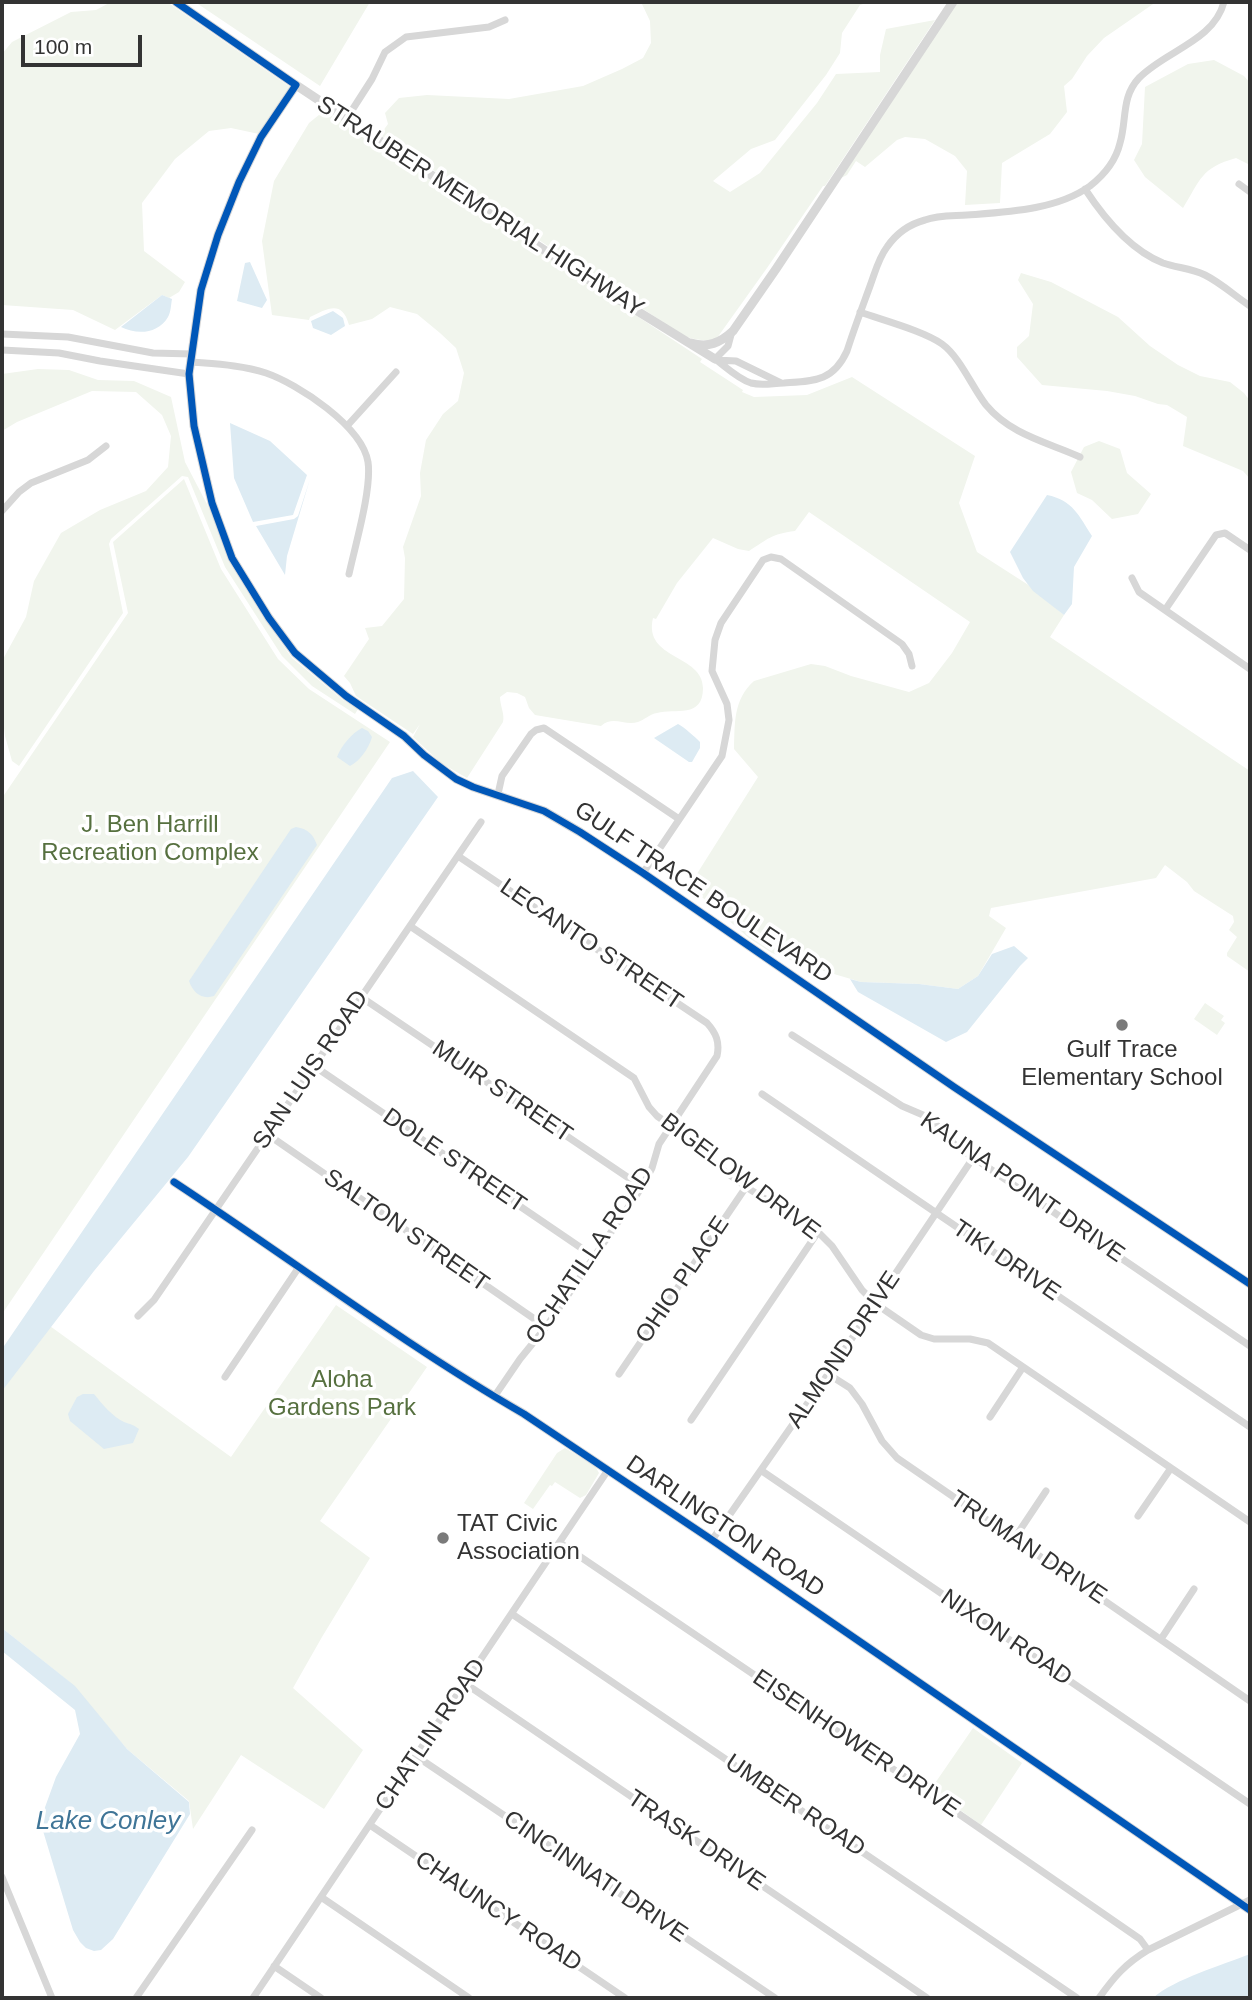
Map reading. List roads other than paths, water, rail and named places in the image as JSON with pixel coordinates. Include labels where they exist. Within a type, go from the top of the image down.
[{"type":"street","name":"STRAUBER MEMORIAL HIGHWAY","points":[[176,2],[296,85],[682,340],[715,359]]},
{"type":"street","points":[[715,359],[728,346],[733,331],[953,2]]},
{"type":"street","points":[[715,359],[748,382],[769,385],[816,381],[836,368],[846,351],[878,262],[899,234],[932,218],[1031,208],[1085,189],[1115,158],[1121,142],[1125,104],[1136,81],[1205,32],[1222,10],[1224,2]]},
{"type":"street","points":[[347,118],[372,79],[385,52],[406,37],[489,27],[505,20]]},
{"type":"street","name":"GULF TRACE BOULEVARD","points":[[296,85],[261,137],[218,235],[201,289],[189,373],[194,426],[212,503],[232,558],[295,653],[346,696],[404,736],[438,767],[456,779],[526,803],[562,821],[1250,1284]]},
{"type":"street","points":[[1239,184],[1250,192]]},
{"type":"street","points":[[1085,189],[1111,223],[1144,253],[1165,264],[1204,275],[1250,306]]},
{"type":"street","points":[[860,312],[942,344],[987,407],[1006,423],[1034,440],[1080,457]]},
{"type":"street","name":"STRAUBER MEMORIAL HIGHWAY","points":[[682,340],[696,345],[708,345],[733,331]]},
{"type":"street","points":[[2,334],[68,337],[264,372],[289,383],[347,425],[360,442],[368,462],[368,484],[349,574]]},
{"type":"street","points":[[728,346],[736,361]]},
{"type":"street","points":[[2,351],[59,353],[189,373]]},
{"type":"street","points":[[715,359],[736,361],[781,383]]},
{"type":"street","points":[[347,425],[396,372]]},
{"type":"street","points":[[2,511],[31,483],[88,460],[106,446]]},
{"type":"street","points":[[1165,610],[1216,535],[1225,533],[1250,550]]},
{"type":"street","points":[[643,873],[722,756],[729,720],[727,704],[712,671],[715,639],[721,623],[763,560],[771,557],[781,559],[902,644],[909,653],[912,666]]},
{"type":"street","points":[[1132,578],[1139,592],[1250,669]]},
{"type":"street","points":[[498,794],[502,776],[531,734],[544,728],[679,819]]},
{"type":"street","name":"SAN LUIS ROAD","points":[[138,1316],[155,1300],[481,822]]},
{"type":"street","name":"LECANTO STREET","points":[[458,856],[706,1023],[718,1040]]},
{"type":"street","name":"BIGELOW DRIVE","points":[[410,926],[634,1078],[649,1107],[698,1152],[818,1233],[832,1246],[862,1290],[876,1304],[921,1335],[934,1339],[970,1339],[988,1343],[1250,1522]]},
{"type":"street","name":"MUIR STREET","points":[[362,997],[642,1186]]},
{"type":"street","name":"KAUNA POINT DRIVE","points":[[792,1035],[902,1106],[930,1118],[955,1145],[1250,1346]]},
{"type":"street","name":"OCHATILLA ROAD","points":[[494,1397],[546,1327],[642,1186],[652,1168],[659,1144],[717,1056],[718,1040]]},
{"type":"street","name":"DOLE STREET","points":[[314,1066],[593,1256]]},
{"type":"street","name":"TIKI DRIVE","points":[[762,1094],[1250,1427]]},
{"type":"street","name":"SALTON STREET","points":[[267,1134],[546,1327]]},
{"type":"street","name":"ALMOND DRIVE","points":[[712,1540],[762,1471],[974,1158]]},
{"type":"street","name":"DARLINGTON ROAD","points":[[174,1182],[712,1540],[1246,1902],[1250,1910]]},
{"type":"street","name":"OHIO PLACE","points":[[619,1374],[746,1186]]},
{"type":"street","points":[[691,1420],[818,1233]]},
{"type":"street","points":[[225,1377],[299,1267]]},
{"type":"street","points":[[990,1417],[1023,1367]]},
{"type":"street","name":"TRUMAN DRIVE","points":[[828,1374],[850,1388],[882,1441],[897,1458],[1250,1701]]},
{"type":"street","points":[[1138,1516],[1171,1468]]},
{"type":"street","name":"CHATLIN ROAD","points":[[253,1998],[608,1470]]},
{"type":"street","name":"NIXON ROAD","points":[[762,1471],[1250,1804]]},
{"type":"street","points":[[1014,1539],[1046,1491]]},
{"type":"street","name":"EISENHOWER DRIVE","points":[[560,1543],[1042,1871],[1140,1939],[1148,1950]]},
{"type":"street","points":[[1161,1639],[1194,1590]]},
{"type":"street","name":"UMBER ROAD","points":[[512,1614],[1077,1998]]},
{"type":"street","name":"TRASK DRIVE","points":[[466,1684],[927,1998]]},
{"type":"street","name":"CINCINNATI DRIVE","points":[[416,1756],[775,1998]]},
{"type":"street","name":"CHAUNCY ROAD","points":[[370,1825],[625,1998]]},
{"type":"street","points":[[136,1998],[252,1830]]},
{"type":"street","points":[[2,1877],[52,1998]]},
{"type":"street","points":[[321,1897],[470,1998]]},
{"type":"street","points":[[1099,1998],[1122,1967],[1148,1950],[1246,1902]]},
{"type":"street","points":[[274,1966],[321,1998]]},
{"type":"water","points":[[250,262],[267,300],[262,308],[237,301],[245,263]]},
{"type":"water","points":[[162,295],[172,299],[169,315],[159,327],[140,332],[121,327]]},
{"type":"water","points":[[333,311],[343,318],[345,326],[331,335],[313,328],[311,321]]},
{"type":"water","points":[[230,423],[270,441],[307,475],[293,515],[253,522],[234,478]]},
{"type":"water","points":[[310,479],[287,556],[285,575],[256,526],[298,516]]},
{"type":"water","points":[[1047,495],[1069,505],[1092,536],[1074,567],[1072,604],[1064,615],[1033,591],[1010,552]]},
{"type":"water","points":[[678,724],[700,742],[700,748],[692,762],[654,738]]},
{"type":"water","points":[[362,728],[372,737],[364,754],[350,766],[337,757],[347,740]]},
{"type":"water","points":[[413,771],[438,797],[188,1157],[94,1271],[2,1391],[2,1349],[392,778]]},
{"type":"water","points":[[296,827],[310,833],[317,845],[214,996],[198,995],[189,981],[291,829]]},
{"type":"water","points":[[1014,946],[1028,958],[967,1032],[946,1042],[858,992],[850,979],[958,989],[978,976],[992,954]]},
{"type":"water","points":[[94,1394],[116,1417],[139,1429],[133,1443],[104,1449],[70,1421],[68,1414],[77,1397]]},
{"type":"water","name":"Lake Conley","points":[[2,1628],[75,1686],[127,1749],[189,1802],[190,1814],[113,1939],[101,1950],[86,1948],[73,1930],[40,1821],[56,1777],[80,1734],[75,1710],[2,1651]]},
{"type":"water","points":[[1250,1954],[1250,1998],[1153,1998],[1186,1979]]},
{"type":"place","name":"Gulf Trace Elementary School","points":[[1122,1025]]},
{"type":"place","name":"TAT Civic Association","points":[[443,1538]]},
{"type":"park label","name":"J. Ben Harrill Recreation Complex","points":[[150,839]]},
{"type":"park label","name":"Aloha Gardens Park","points":[[342,1394]]}]
